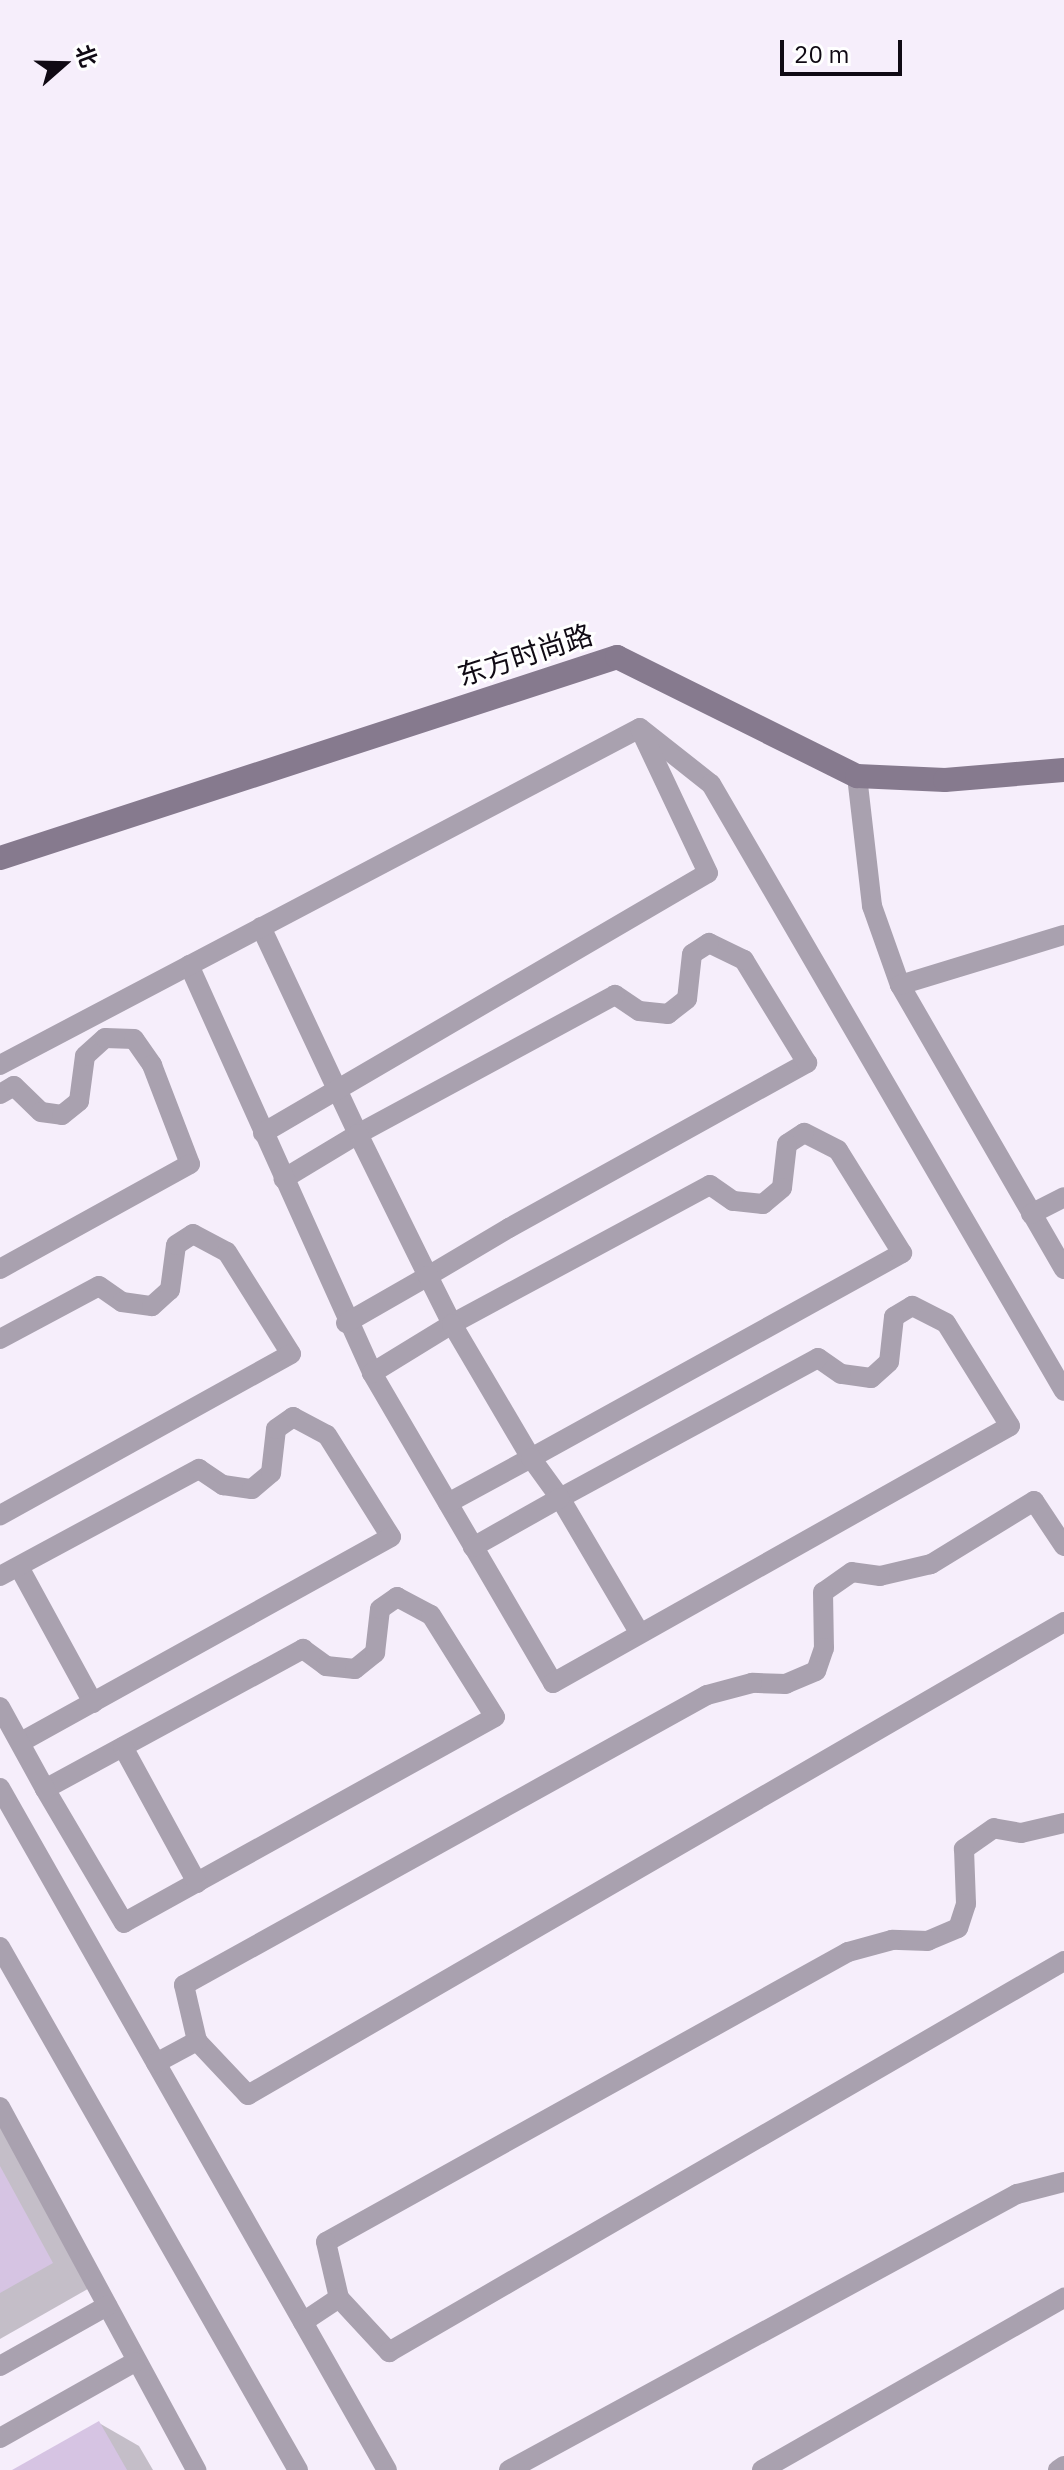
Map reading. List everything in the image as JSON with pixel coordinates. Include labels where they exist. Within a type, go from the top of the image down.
[{"type":"main road","name":"东方时尚路","points":[[0,858],[617,657],[857,776],[945,780],[1064,770]]},
{"type":"lane","points":[[0,1065],[640,728]]},
{"type":"lane","points":[[263,1133],[708,873],[640,728]]},
{"type":"lane","points":[[640,728],[711,784],[1064,1391]]},
{"type":"lane","points":[[857,776],[872,906],[900,985],[1064,1269]]},
{"type":"lane","points":[[261,927],[452,1324],[639,1632]]},
{"type":"lane","points":[[900,985],[1064,935]]},
{"type":"lane","points":[[283,1179],[358,1134],[615,995],[639,1011],[668,1014],[687,999],[692,954],[709,943],[744,960],[807,1063],[346,1323]]},
{"type":"lane","points":[[189,965],[346,1323],[372,1373],[473,1547],[553,1683],[1010,1426],[946,1323],[912,1306],[894,1317],[889,1362],[871,1378],[841,1374],[818,1358],[473,1547]]},
{"type":"lane","points":[[0,1094],[14,1086],[41,1112],[62,1115],[79,1101],[85,1056],[105,1038],[134,1039],[152,1065],[190,1164],[0,1269]]},
{"type":"lane","points":[[372,1373],[452,1324],[710,1185],[733,1201],[763,1204],[782,1188],[787,1144],[804,1133],[838,1150],[902,1253],[448,1503]]},
{"type":"lane","points":[[1031,1214],[1064,1197]]},
{"type":"lane","points":[[0,1339],[99,1286],[122,1302],[152,1306],[170,1290],[176,1245],[193,1234],[227,1252],[291,1354],[0,1515]]},
{"type":"lane","points":[[0,1576],[199,1469],[223,1485],[252,1489],[271,1473],[276,1429],[293,1417],[327,1435],[391,1537],[20,1743]]},
{"type":"lane","points":[[1064,1546],[1034,1501],[931,1564],[880,1576],[852,1572],[823,1592],[824,1648],[816,1671],[786,1684],[752,1683],[707,1695],[184,1985],[197,2041],[248,2095],[1064,1622]]},
{"type":"lane","points":[[19,1567],[93,1703]]},
{"type":"lane","points":[[0,1707],[45,1789],[124,1923],[495,1717],[431,1615],[397,1597],[380,1609],[375,1653],[355,1669],[326,1666],[303,1649],[45,1789]]},
{"type":"lane","points":[[123,1747],[197,1883]]},
{"type":"lane","points":[[0,1788],[387,2470]]},
{"type":"lane","points":[[1064,1823],[1021,1833],[994,1828],[964,1849],[966,1904],[958,1928],[928,1941],[892,1940],[848,1952],[326,2242],[339,2298],[389,2352],[1064,1961]]},
{"type":"lane","points":[[0,1947],[298,2470]]},
{"type":"lane","points":[[156,2063],[197,2041]]},
{"type":"lane","points":[[0,2107],[196,2470]]},
{"type":"lane","points":[[509,2470],[1017,2194],[1064,2182]]},
{"type":"lane","points":[[303,2322],[339,2298]]},
{"type":"lane","points":[[762,2470],[1064,2298]]},
{"type":"lane","points":[[0,2366],[107,2306]]},
{"type":"lane","points":[[0,2438],[135,2362]]},
{"type":"lane","points":[[1058,2470],[1064,2466]]},
{"type":"building","points":[[0,2166],[53,2263],[0,2293]]},
{"type":"building","points":[[99,2421],[127,2470],[12,2470]]}]
